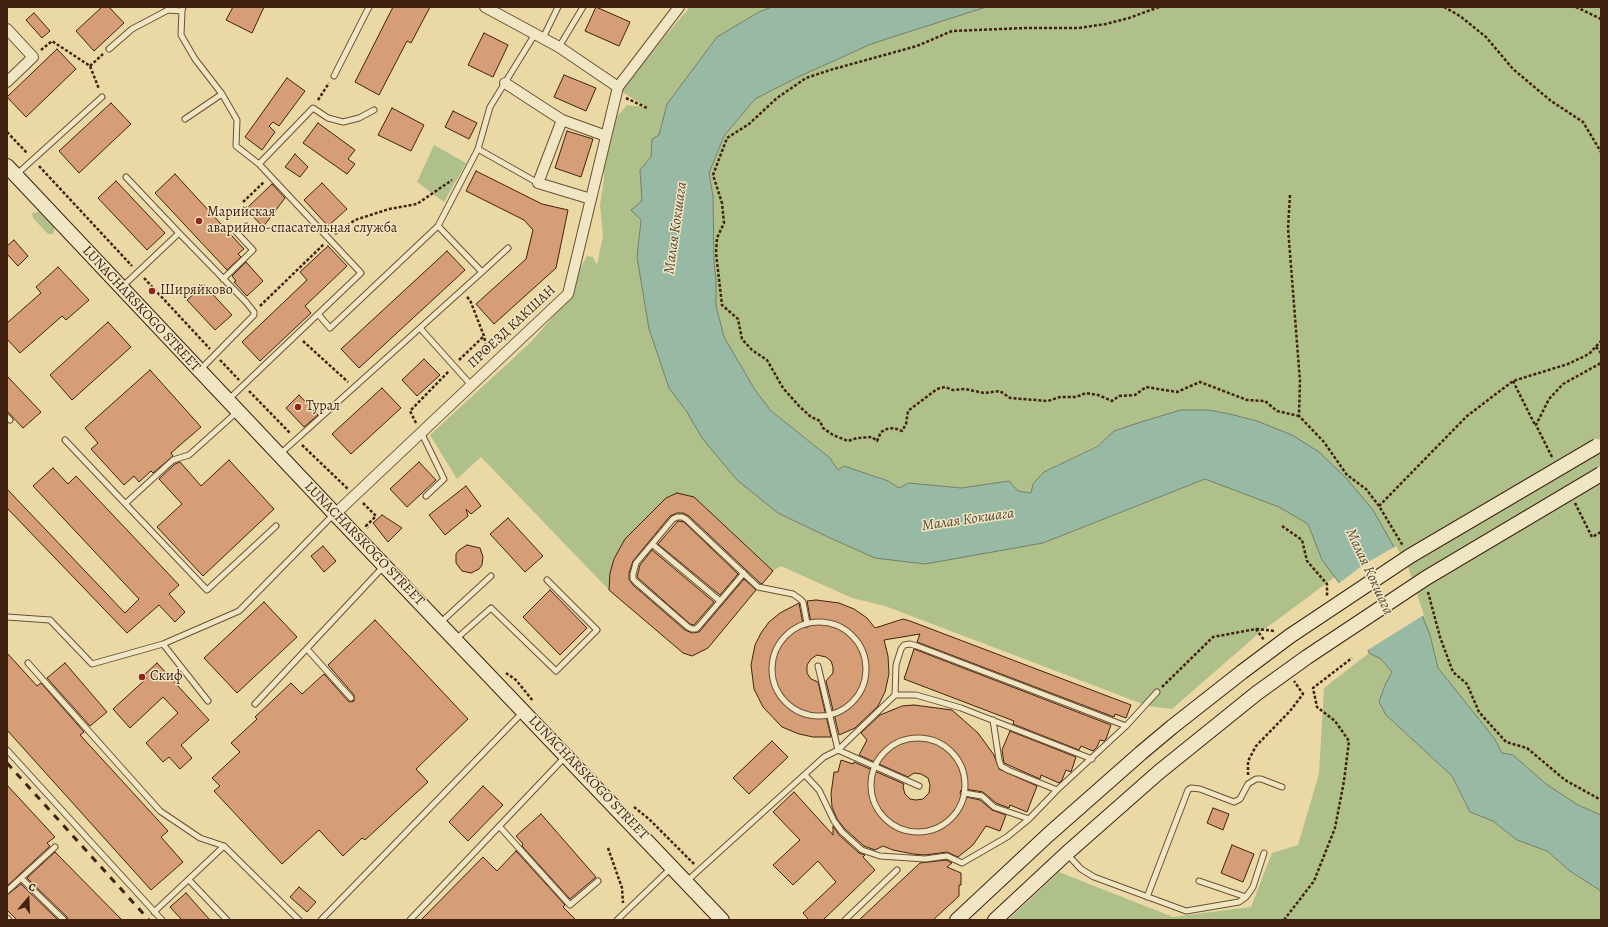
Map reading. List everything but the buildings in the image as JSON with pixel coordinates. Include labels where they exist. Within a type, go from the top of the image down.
[{"type":"main road","name":"LUNACHARSKOGO STREET","points":[[11,171],[334,514],[722,920]]},
{"type":"main road","points":[[957,920],[1048,835],[1135,758],[1172,727],[1290,636],[1410,556],[1599,445]]},
{"type":"main road","points":[[995,920],[1165,767],[1257,693],[1307,657],[1412,587],[1601,474]]},
{"type":"street","name":"ПРОЕЗД КАКШАН","points":[[334,514],[568,294],[617,91],[679,7]]},
{"type":"street","points":[[489,8],[558,47],[617,91]]},
{"type":"street","points":[[7,29],[33,57],[7,82]]},
{"type":"street","points":[[505,83],[562,120],[606,136]]},
{"type":"street","points":[[562,120],[538,183],[591,199]]},
{"type":"lane","points":[[334,76],[369,7]]},
{"type":"lane","points":[[318,314],[330,328],[438,226],[478,149],[490,107],[558,7]]},
{"type":"lane","points":[[558,47],[583,7]]},
{"type":"lane","points":[[109,49],[132,29],[168,10],[182,9],[181,36],[195,59],[222,94],[237,120],[236,146],[259,164],[361,273],[227,400]]},
{"type":"lane","points":[[185,119],[222,94]]},
{"type":"lane","points":[[11,171],[34,160],[102,97]]},
{"type":"lane","points":[[259,164],[313,108],[328,118],[343,122],[359,118],[374,110]]},
{"type":"lane","points":[[478,149],[538,183]]},
{"type":"lane","points":[[126,177],[254,312],[254,315],[200,371]]},
{"type":"lane","points":[[438,226],[482,272]]},
{"type":"lane","points":[[121,287],[178,233]]},
{"type":"lane","points":[[223,279],[253,250],[237,233]]},
{"type":"lane","points":[[279,455],[508,248]]},
{"type":"lane","points":[[420,328],[471,385]]},
{"type":"lane","points":[[126,503],[173,460],[189,455],[238,411]]},
{"type":"lane","points":[[421,432],[444,479],[426,496]]},
{"type":"lane","points":[[66,440],[207,590],[276,526]]},
{"type":"lane","points":[[7,617],[50,620],[92,664],[163,644],[239,611],[334,514]]},
{"type":"lane","points":[[744,573],[696,629],[688,627],[633,579],[633,568],[673,519],[682,517],[686,519],[744,573],[758,587],[793,594],[800,599],[803,602],[807,623]]},
{"type":"lane","points":[[652,544],[720,602]]},
{"type":"lane","points":[[255,704],[384,566]]},
{"type":"lane","points":[[440,624],[491,576]]},
{"type":"lane","points":[[455,640],[491,608],[556,671],[597,630],[547,580]]},
{"type":"lane","points":[[821,622],[835,624],[848,631],[858,641],[864,653],[867,667],[865,681],[859,694],[850,704],[838,712],[829,714],[810,715],[797,710],[786,702],[778,691],[773,677],[773,663],[776,650],[784,638],[794,629],[807,623],[821,622]]},
{"type":"lane","points":[[163,644],[208,700]]},
{"type":"lane","points":[[895,695],[896,665],[898,655],[904,645],[910,644],[1126,726]]},
{"type":"lane","points":[[307,649],[351,698]]},
{"type":"lane","points":[[28,663],[160,811],[200,838],[224,846],[299,920]]},
{"type":"lane","points":[[818,666],[838,750]]},
{"type":"lane","points":[[804,775],[819,790],[834,821],[842,832],[862,850],[880,856],[925,859],[947,856],[962,862],[1007,837],[1029,820],[1057,790],[1126,726],[1157,692]]},
{"type":"lane","points":[[686,882],[804,775],[824,758],[838,750],[895,695],[916,695],[934,700],[993,720],[1092,759]]},
{"type":"lane","points":[[321,920],[524,712]]},
{"type":"lane","points":[[993,720],[1001,766],[1057,790]]},
{"type":"lane","points":[[920,738],[934,741],[946,747],[956,757],[963,770],[965,784],[964,798],[958,810],[949,821],[937,829],[923,832],[909,832],[896,827],[884,818],[876,807],[871,787],[871,780],[875,766],[882,754],[893,745],[906,740],[920,738]]},
{"type":"lane","points":[[7,750],[162,920]]},
{"type":"lane","points":[[838,750],[918,786]]},
{"type":"lane","points":[[410,920],[566,756]]},
{"type":"lane","points":[[1147,897],[1188,790],[1191,788],[1200,789],[1234,802],[1240,799],[1245,788],[1252,781],[1261,779],[1282,787]]},
{"type":"lane","points":[[964,793],[982,796],[994,807],[1029,820]]},
{"type":"lane","points":[[499,826],[570,905],[598,881]]},
{"type":"lane","points":[[154,912],[224,846]]},
{"type":"lane","points":[[7,891],[55,847]]},
{"type":"lane","points":[[1067,854],[1081,869],[1094,877],[1186,911],[1239,902],[1246,897],[1253,887],[1264,853]]},
{"type":"lane","points":[[618,920],[672,867]]},
{"type":"lane","points":[[845,920],[897,870]]},
{"type":"lane","points":[[21,878],[64,920]]},
{"type":"lane","points":[[188,880],[227,920]]},
{"type":"lane","points":[[1199,881],[1246,897]]},
{"type":"path","points":[[1159,7],[1129,18],[1106,24],[1079,28],[1026,28],[952,31],[917,46],[806,78],[778,98],[749,124],[727,138],[713,175],[722,203],[724,223],[717,238],[716,253],[722,305],[738,319],[742,339],[752,350],[767,360],[783,388],[799,406],[811,417],[820,421],[823,428],[828,432],[848,441],[857,438],[872,437],[877,441],[881,432],[887,429],[894,428],[902,431],[906,424],[908,412],[937,389],[945,388],[953,390],[965,389],[984,393],[1000,390],[1010,398],[1048,401],[1060,397],[1076,397],[1086,393],[1098,395],[1112,401],[1119,396],[1135,395],[1146,387],[1177,392],[1200,382],[1247,400],[1265,401],[1277,411],[1299,416],[1324,442],[1347,475],[1366,489],[1379,506],[1405,548]]},
{"type":"path","points":[[1444,7],[1460,16],[1486,37],[1513,69],[1551,101],[1583,122],[1601,152]]},
{"type":"path","points":[[1576,7],[1601,19]]},
{"type":"path","points":[[33,57],[52,41],[90,66],[102,97]]},
{"type":"path","points":[[90,66],[109,49]]},
{"type":"path","points":[[313,108],[334,76]]},
{"type":"path","points":[[617,91],[647,108]]},
{"type":"path","points":[[7,132],[243,385],[296,439],[376,516],[366,526]]},
{"type":"path","points":[[254,312],[329,239],[355,220],[389,209],[417,204],[468,168]]},
{"type":"path","points":[[243,202],[270,176]]},
{"type":"path","points":[[1290,195],[1288,228],[1300,381],[1299,416]]},
{"type":"path","points":[[460,292],[470,300],[484,336],[490,367]]},
{"type":"path","points":[[296,335],[354,387]]},
{"type":"path","points":[[421,432],[410,411],[484,336]]},
{"type":"path","points":[[1379,506],[1467,416],[1513,381],[1568,364],[1589,354],[1601,342]]},
{"type":"path","points":[[1596,347],[1601,353]]},
{"type":"path","points":[[1536,425],[1549,399],[1563,384],[1601,363]]},
{"type":"path","points":[[1513,381],[1553,460]]},
{"type":"path","points":[[1574,502],[1592,537],[1601,532]]},
{"type":"path","points":[[1282,526],[1302,540],[1307,560],[1327,584],[1327,599]]},
{"type":"path","points":[[1424,586],[1430,597],[1440,637],[1454,672],[1467,684],[1479,712],[1506,742],[1527,748],[1565,780],[1601,800]]},
{"type":"path","points":[[1256,629],[1277,631]]},
{"type":"path","points":[[1284,920],[1314,881],[1335,828],[1344,781],[1349,741],[1335,721],[1317,707],[1313,688],[1352,658]]},
{"type":"path","points":[[608,848],[622,888],[623,915]]},
{"type":"green space","points":[[690,7],[772,7],[759,12],[717,37],[667,104],[659,135],[652,139],[651,157],[640,170],[642,201],[637,257],[649,329],[669,388],[687,412],[778,513],[875,558],[996,551],[1043,543],[1205,479],[1279,507],[1308,524],[1322,560],[1335,577],[1258,634],[1172,709],[1148,706],[885,606],[852,598],[781,566],[773,571],[694,497],[677,493],[666,498],[625,539],[614,559],[610,573],[609,590],[481,457],[457,479],[430,435],[531,342],[575,291],[579,270],[587,256],[593,257],[597,265],[603,236],[600,205],[604,179],[604,158],[612,138],[615,119],[627,105],[646,107],[621,91]]},
{"type":"green space","points":[[986,7],[1601,7],[1601,815],[1578,805],[1546,784],[1513,755],[1502,753],[1494,738],[1438,668],[1430,635],[1420,610],[1292,435],[1257,421],[1230,414],[1208,410],[1181,410],[1114,431],[1098,445],[1044,472],[1031,493],[1018,491],[1009,481],[961,488],[909,483],[899,488],[888,481],[844,466],[838,470],[830,458],[771,411],[755,390],[724,337],[716,306],[713,196],[709,173],[724,136],[755,99],[796,78],[871,44]]},
{"type":"green space","points":[[434,145],[466,163],[444,202],[417,182]]},
{"type":"green space","points":[[39,212],[55,228],[53,234],[48,234],[33,218],[32,213]]},
{"type":"green space","points":[[1369,653],[1381,659],[1392,672],[1385,685],[1386,715],[1452,776],[1470,812],[1493,821],[1517,840],[1547,851],[1570,871],[1601,891],[1601,920],[1008,920],[1059,872],[1173,917],[1251,907],[1272,853],[1298,845],[1319,774],[1324,688]]},
{"type":"water","name":"Малая Кокшага","points":[[772,7],[986,7],[871,44],[796,78],[755,99],[724,136],[709,173],[713,196],[716,306],[724,337],[755,390],[771,411],[830,458],[838,470],[844,466],[888,481],[899,488],[909,483],[961,488],[1009,481],[1018,491],[1031,493],[1033,484],[1044,472],[1098,446],[1114,431],[1181,410],[1208,410],[1230,414],[1257,421],[1292,435],[1319,452],[1347,479],[1373,510],[1406,568],[1430,635],[1438,668],[1494,738],[1502,753],[1513,755],[1546,784],[1578,805],[1601,815],[1601,891],[1570,871],[1547,851],[1517,840],[1493,821],[1470,812],[1452,776],[1386,715],[1379,702],[1385,685],[1392,672],[1381,659],[1369,653],[1346,592],[1322,560],[1308,524],[1279,507],[1205,479],[1043,543],[925,564],[875,558],[828,537],[778,513],[737,480],[702,438],[687,412],[669,388],[649,329],[637,257],[641,220],[631,210],[642,201],[640,170],[651,157],[652,139],[659,135],[667,104],[717,37],[759,12]]},
{"type":"pier","points":[[1396,546],[1408,567],[1424,615],[1366,651],[1344,592],[1338,584],[1363,565]]},
{"type":"railway","points":[[7,763],[149,920]]},
{"type":"place","name":"Марийская аварийно-спасательная служба","points":[[199,221]]},
{"type":"place","name":"Ширяйково","points":[[152,291]]},
{"type":"place","name":"Турал","points":[[298,407]]},
{"type":"place","name":"Скиф","points":[[142,677]]}]
